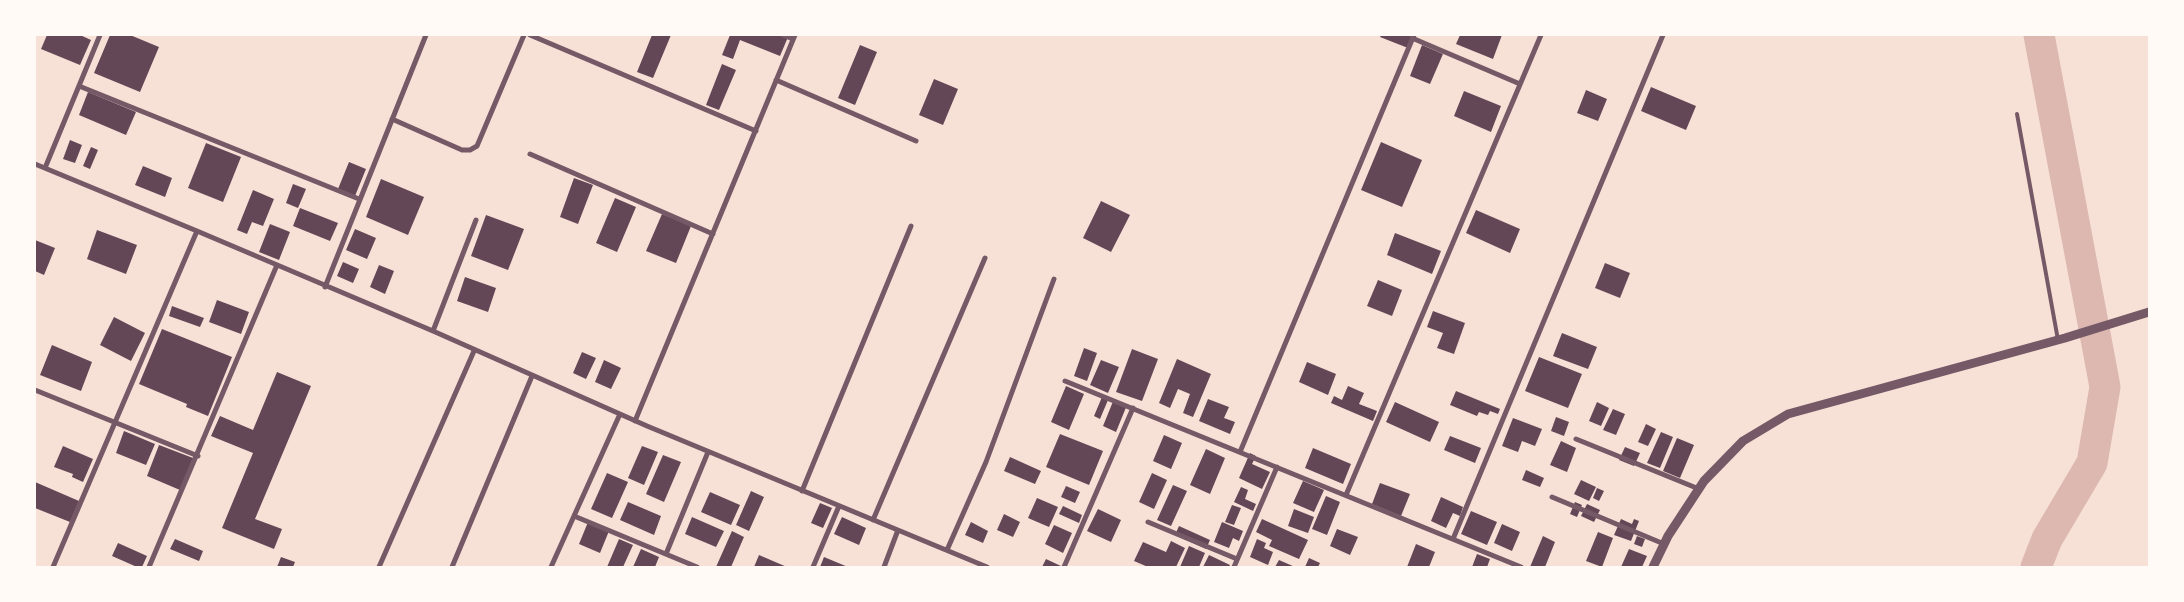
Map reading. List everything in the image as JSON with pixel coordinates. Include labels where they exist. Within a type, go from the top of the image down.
[{"type":"street","points":[[45,168],[100,35]]},
{"type":"street","points":[[325,286],[426,35]]},
{"type":"street","points":[[392,119],[462,150],[470,150],[477,146],[524,35]]},
{"type":"street","points":[[530,35],[756,131]]},
{"type":"street","points":[[635,421],[794,37],[783,35]]},
{"type":"street","points":[[1346,495],[1541,35]]},
{"type":"street","points":[[1453,539],[1664,35]]},
{"type":"street","points":[[1240,452],[1413,37],[1520,84]]},
{"type":"street","points":[[776,80],[916,141]]},
{"type":"street","points":[[79,86],[359,199]]},
{"type":"street","points":[[530,154],[713,234]]},
{"type":"street","points":[[35,165],[278,264],[635,421],[987,567]]},
{"type":"street","points":[[433,331],[476,220]]},
{"type":"street","points":[[802,491],[911,226]]},
{"type":"street","points":[[53,567],[197,230]]},
{"type":"street","points":[[873,520],[985,258]]},
{"type":"street","points":[[149,567],[198,456],[278,264]]},
{"type":"street","points":[[947,550],[986,462],[1054,279]]},
{"type":"street","points":[[1653,567],[1664,544],[1704,481],[1743,441],[1788,414],[2061,339],[2149,312]]},
{"type":"street","points":[[379,567],[474,351]]},
{"type":"street","points":[[452,567],[532,376]]},
{"type":"street","points":[[1065,381],[1521,567]]},
{"type":"street","points":[[35,391],[198,456]]},
{"type":"street","points":[[1064,567],[1133,408]]},
{"type":"street","points":[[551,567],[620,414]]},
{"type":"street","points":[[1576,439],[1699,489]]},
{"type":"street","points":[[666,554],[708,452]]},
{"type":"street","points":[[1234,567],[1276,467]]},
{"type":"street","points":[[1552,497],[1664,544]]},
{"type":"street","points":[[813,567],[839,506]]},
{"type":"street","points":[[574,516],[697,567]]},
{"type":"street","points":[[1148,522],[1237,559]]},
{"type":"street","points":[[884,567],[898,530]]},
{"type":"lane","points":[[2017,114],[2061,339]]},
{"type":"building","points":[[47,35],[80,35],[91,40],[80,65],[41,49]]},
{"type":"building","points":[[110,35],[130,35],[159,47],[140,92],[94,73]]},
{"type":"building","points":[[652,35],[671,35],[653,78],[637,72]]},
{"type":"building","points":[[730,35],[783,35],[788,37],[780,56],[740,40],[733,59],[722,55]]},
{"type":"building","points":[[1381,35],[1414,35],[1408,48],[1380,37]]},
{"type":"building","points":[[1460,35],[1502,35],[1493,59],[1456,44]]},
{"type":"building","points":[[860,45],[877,52],[855,105],[838,98]]},
{"type":"building","points":[[1422,45],[1443,54],[1430,84],[1410,76]]},
{"type":"building","points":[[722,64],[736,70],[719,110],[706,105]]},
{"type":"building","points":[[934,79],[958,89],[943,125],[919,115]]},
{"type":"building","points":[[1651,87],[1696,106],[1686,130],[1641,111]]},
{"type":"building","points":[[1586,90],[1607,99],[1598,121],[1577,113]]},
{"type":"building","points":[[1464,91],[1501,106],[1491,132],[1454,116]]},
{"type":"building","points":[[88,92],[136,112],[126,135],[79,115]]},
{"type":"building","points":[[70,140],[82,145],[75,163],[63,159]]},
{"type":"building","points":[[1381,142],[1422,160],[1402,207],[1361,190]]},
{"type":"building","points":[[206,143],[241,157],[223,202],[188,188]]},
{"type":"building","points":[[91,147],[98,150],[90,169],[83,166]]},
{"type":"building","points":[[349,162],[366,169],[355,196],[338,189]]},
{"type":"building","points":[[143,166],[172,178],[165,197],[135,185]]},
{"type":"building","points":[[574,178],[593,185],[578,224],[560,217]]},
{"type":"building","points":[[381,179],[424,197],[408,235],[366,217]]},
{"type":"building","points":[[293,184],[306,189],[298,208],[286,203]]},
{"type":"building","points":[[253,190],[274,199],[263,226],[252,222],[247,234],[237,230]]},
{"type":"building","points":[[615,198],[636,207],[617,252],[596,243]]},
{"type":"building","points":[[1101,201],[1130,215],[1111,252],[1083,238]]},
{"type":"building","points":[[300,208],[338,223],[330,241],[293,226]]},
{"type":"building","points":[[1476,210],[1520,229],[1510,253],[1466,233]]},
{"type":"building","points":[[662,214],[691,226],[676,263],[646,251]]},
{"type":"building","points":[[486,215],[524,229],[508,270],[471,256]]},
{"type":"building","points":[[270,224],[290,232],[279,260],[259,252]]},
{"type":"building","points":[[355,229],[376,238],[367,259],[346,250]]},
{"type":"building","points":[[97,230],[137,245],[126,274],[87,259]]},
{"type":"building","points":[[1395,233],[1441,251],[1432,274],[1387,255]]},
{"type":"building","points":[[35,240],[55,248],[44,275],[35,271]]},
{"type":"building","points":[[343,262],[359,269],[353,283],[337,276]]},
{"type":"building","points":[[1605,263],[1630,273],[1620,298],[1595,288]]},
{"type":"building","points":[[379,265],[394,271],[385,294],[370,287]]},
{"type":"building","points":[[465,277],[496,288],[488,312],[457,301]]},
{"type":"building","points":[[1378,280],[1402,290],[1392,316],[1367,306]]},
{"type":"building","points":[[217,300],[249,312],[241,334],[209,322]]},
{"type":"building","points":[[172,306],[204,318],[200,327],[169,316]]},
{"type":"building","points":[[1433,311],[1465,323],[1454,354],[1437,348],[1443,333],[1427,327]]},
{"type":"building","points":[[114,317],[145,333],[131,361],[100,345]]},
{"type":"building","points":[[162,329],[232,357],[208,416],[186,407],[187,404],[139,384]]},
{"type":"building","points":[[1562,333],[1597,347],[1588,369],[1553,356]]},
{"type":"building","points":[[52,345],[92,362],[81,391],[40,375]]},
{"type":"building","points":[[1084,348],[1097,353],[1087,381],[1074,376]]},
{"type":"building","points":[[1132,349],[1158,359],[1142,401],[1116,392]]},
{"type":"building","points":[[582,352],[596,358],[586,379],[573,373]]},
{"type":"building","points":[[1539,357],[1582,374],[1568,408],[1525,391]]},
{"type":"building","points":[[1177,359],[1211,374],[1193,417],[1183,413],[1190,394],[1178,389],[1170,408],[1159,403]]},
{"type":"building","points":[[604,360],[621,368],[611,389],[595,382]]},
{"type":"building","points":[[1101,360],[1119,367],[1108,393],[1090,385]]},
{"type":"building","points":[[1307,362],[1336,374],[1328,395],[1299,382]]},
{"type":"building","points":[[277,372],[311,386],[255,519],[282,529],[274,549],[222,528],[253,453],[211,436],[220,416],[253,430]]},
{"type":"building","points":[[1066,386],[1084,394],[1069,430],[1051,422]]},
{"type":"building","points":[[1348,386],[1364,393],[1359,404],[1377,411],[1373,421],[1331,403],[1334,396],[1342,400]]},
{"type":"building","points":[[1456,391],[1500,409],[1498,414],[1490,411],[1488,415],[1479,412],[1477,416],[1450,405]]},
{"type":"building","points":[[1102,397],[1108,400],[1100,419],[1094,416]]},
{"type":"building","points":[[1114,399],[1127,405],[1116,432],[1103,426]]},
{"type":"building","points":[[1208,399],[1229,407],[1224,418],[1235,422],[1230,434],[1199,421]]},
{"type":"building","points":[[1395,402],[1439,422],[1430,442],[1386,422]]},
{"type":"building","points":[[1597,402],[1609,408],[1601,426],[1589,421]]},
{"type":"building","points":[[1613,409],[1625,414],[1616,435],[1603,430]]},
{"type":"building","points":[[1556,417],[1569,422],[1564,436],[1551,431]]},
{"type":"building","points":[[1513,418],[1542,429],[1535,446],[1522,441],[1518,452],[1502,446]]},
{"type":"building","points":[[1646,424],[1656,429],[1648,446],[1638,442]]},
{"type":"building","points":[[124,431],[155,444],[146,465],[116,453]]},
{"type":"building","points":[[1661,432],[1673,437],[1660,468],[1647,463]]},
{"type":"building","points":[[1060,434],[1103,451],[1089,485],[1046,467]]},
{"type":"building","points":[[1164,435],[1182,443],[1171,469],[1153,461]]},
{"type":"building","points":[[1450,436],[1481,448],[1475,463],[1444,450]]},
{"type":"building","points":[[1677,438],[1694,445],[1680,478],[1663,471]]},
{"type":"building","points":[[1561,441],[1576,448],[1567,472],[1550,465]]},
{"type":"building","points":[[159,445],[193,458],[180,490],[147,476]]},
{"type":"building","points":[[63,446],[93,459],[83,482],[72,477],[73,474],[54,467]]},
{"type":"building","points":[[642,446],[658,452],[644,485],[628,478]]},
{"type":"building","points":[[1625,447],[1640,453],[1634,466],[1619,460]]},
{"type":"building","points":[[1313,448],[1351,464],[1343,484],[1305,468]]},
{"type":"building","points":[[1206,449],[1225,458],[1210,494],[1190,485]]},
{"type":"building","points":[[1250,453],[1256,456],[1252,464],[1270,472],[1262,489],[1239,478]]},
{"type":"building","points":[[663,455],[681,462],[664,502],[646,494]]},
{"type":"building","points":[[1010,457],[1041,471],[1035,484],[1004,471]]},
{"type":"building","points":[[1526,470],[1544,478],[1540,487],[1522,480]]},
{"type":"building","points":[[607,473],[628,482],[612,518],[591,509]]},
{"type":"building","points":[[1152,473],[1167,480],[1154,509],[1139,502]]},
{"type":"building","points":[[1581,480],[1596,487],[1589,501],[1574,494]]},
{"type":"building","points":[[1303,481],[1324,490],[1314,512],[1293,503]]},
{"type":"building","points":[[35,482],[79,501],[70,522],[35,508]]},
{"type":"building","points":[[1380,483],[1410,494],[1401,516],[1372,504]]},
{"type":"building","points":[[1173,485],[1187,491],[1171,526],[1157,520]]},
{"type":"building","points":[[1066,486],[1080,492],[1075,503],[1061,497]]},
{"type":"building","points":[[1241,487],[1248,490],[1245,499],[1256,504],[1253,511],[1234,502]]},
{"type":"building","points":[[1597,488],[1604,491],[1599,501],[1593,498]]},
{"type":"building","points":[[751,491],[764,497],[749,531],[736,525]]},
{"type":"building","points":[[710,492],[740,505],[731,525],[701,512]]},
{"type":"building","points":[[1326,496],[1340,502],[1327,535],[1312,529]]},
{"type":"building","points":[[1441,497],[1463,507],[1460,516],[1453,513],[1446,528],[1431,521]]},
{"type":"building","points":[[1037,498],[1058,507],[1049,527],[1028,518]]},
{"type":"building","points":[[628,502],[661,516],[654,535],[620,520]]},
{"type":"building","points":[[1575,502],[1582,505],[1577,517],[1570,514]]},
{"type":"building","points":[[820,503],[832,508],[823,528],[811,523]]},
{"type":"building","points":[[1587,504],[1600,510],[1594,522],[1581,516]]},
{"type":"building","points":[[1232,505],[1241,508],[1234,525],[1225,522]]},
{"type":"building","points":[[1063,506],[1082,515],[1079,523],[1059,514]]},
{"type":"building","points":[[1098,509],[1121,520],[1111,542],[1087,531]]},
{"type":"building","points":[[1294,509],[1314,517],[1308,533],[1288,526]]},
{"type":"building","points":[[1471,511],[1497,522],[1487,545],[1461,534]]},
{"type":"building","points":[[1004,514],[1020,522],[1013,537],[997,530]]},
{"type":"building","points":[[692,517],[724,531],[716,547],[685,534]]},
{"type":"building","points":[[842,517],[866,528],[859,545],[834,534]]},
{"type":"building","points":[[1262,519],[1308,540],[1299,559],[1269,546],[1272,540],[1256,532]]},
{"type":"building","points":[[1621,519],[1632,524],[1634,519],[1639,521],[1631,541],[1614,535]]},
{"type":"building","points":[[588,522],[609,531],[600,553],[579,544]]},
{"type":"building","points":[[971,522],[988,531],[983,543],[965,535]]},
{"type":"building","points":[[1222,522],[1243,531],[1239,541],[1233,538],[1229,548],[1214,542]]},
{"type":"building","points":[[1502,524],[1520,532],[1512,551],[1494,543]]},
{"type":"building","points":[[1054,525],[1072,533],[1063,553],[1045,544]]},
{"type":"building","points":[[1179,526],[1210,540],[1206,549],[1175,535]]},
{"type":"building","points":[[1337,529],[1358,537],[1350,555],[1330,546]]},
{"type":"building","points":[[732,531],[744,537],[731,567],[716,567]]},
{"type":"building","points":[[1598,532],[1613,538],[1602,567],[1586,561]]},
{"type":"building","points":[[1543,536],[1555,542],[1545,567],[1530,567]]},
{"type":"building","points":[[1637,536],[1645,539],[1642,547],[1634,544]]},
{"type":"building","points":[[175,539],[203,551],[199,561],[170,549]]},
{"type":"building","points":[[619,539],[633,545],[623,567],[607,567]]},
{"type":"building","points":[[1257,539],[1266,543],[1264,548],[1273,552],[1268,565],[1250,557]]},
{"type":"building","points":[[1171,541],[1185,548],[1176,567],[1148,567],[1134,561],[1143,542],[1166,552]]},
{"type":"building","points":[[118,543],[147,556],[142,567],[137,567],[112,556]]},
{"type":"building","points":[[1416,544],[1435,552],[1429,567],[1407,567]]},
{"type":"building","points":[[1189,546],[1205,553],[1199,567],[1180,567]]},
{"type":"building","points":[[641,549],[659,557],[655,567],[633,567]]},
{"type":"building","points":[[1629,549],[1647,556],[1642,567],[1621,567]]},
{"type":"building","points":[[1477,554],[1490,559],[1487,567],[1472,567]]},
{"type":"building","points":[[759,555],[787,567],[754,567]]},
{"type":"building","points":[[1209,555],[1230,565],[1229,567],[1203,567]]},
{"type":"building","points":[[281,557],[295,562],[293,567],[277,567]]},
{"type":"building","points":[[824,557],[848,567],[820,567]]},
{"type":"building","points":[[1309,558],[1320,563],[1318,567],[1305,567]]},
{"type":"building","points":[[1046,559],[1063,567],[1042,567]]},
{"type":"building","points":[[1279,560],[1295,567],[1275,567]]},
{"type":"waterway","points":[[2036,567],[2047,539],[2092,463],[2105,387],[2039,35]]}]
